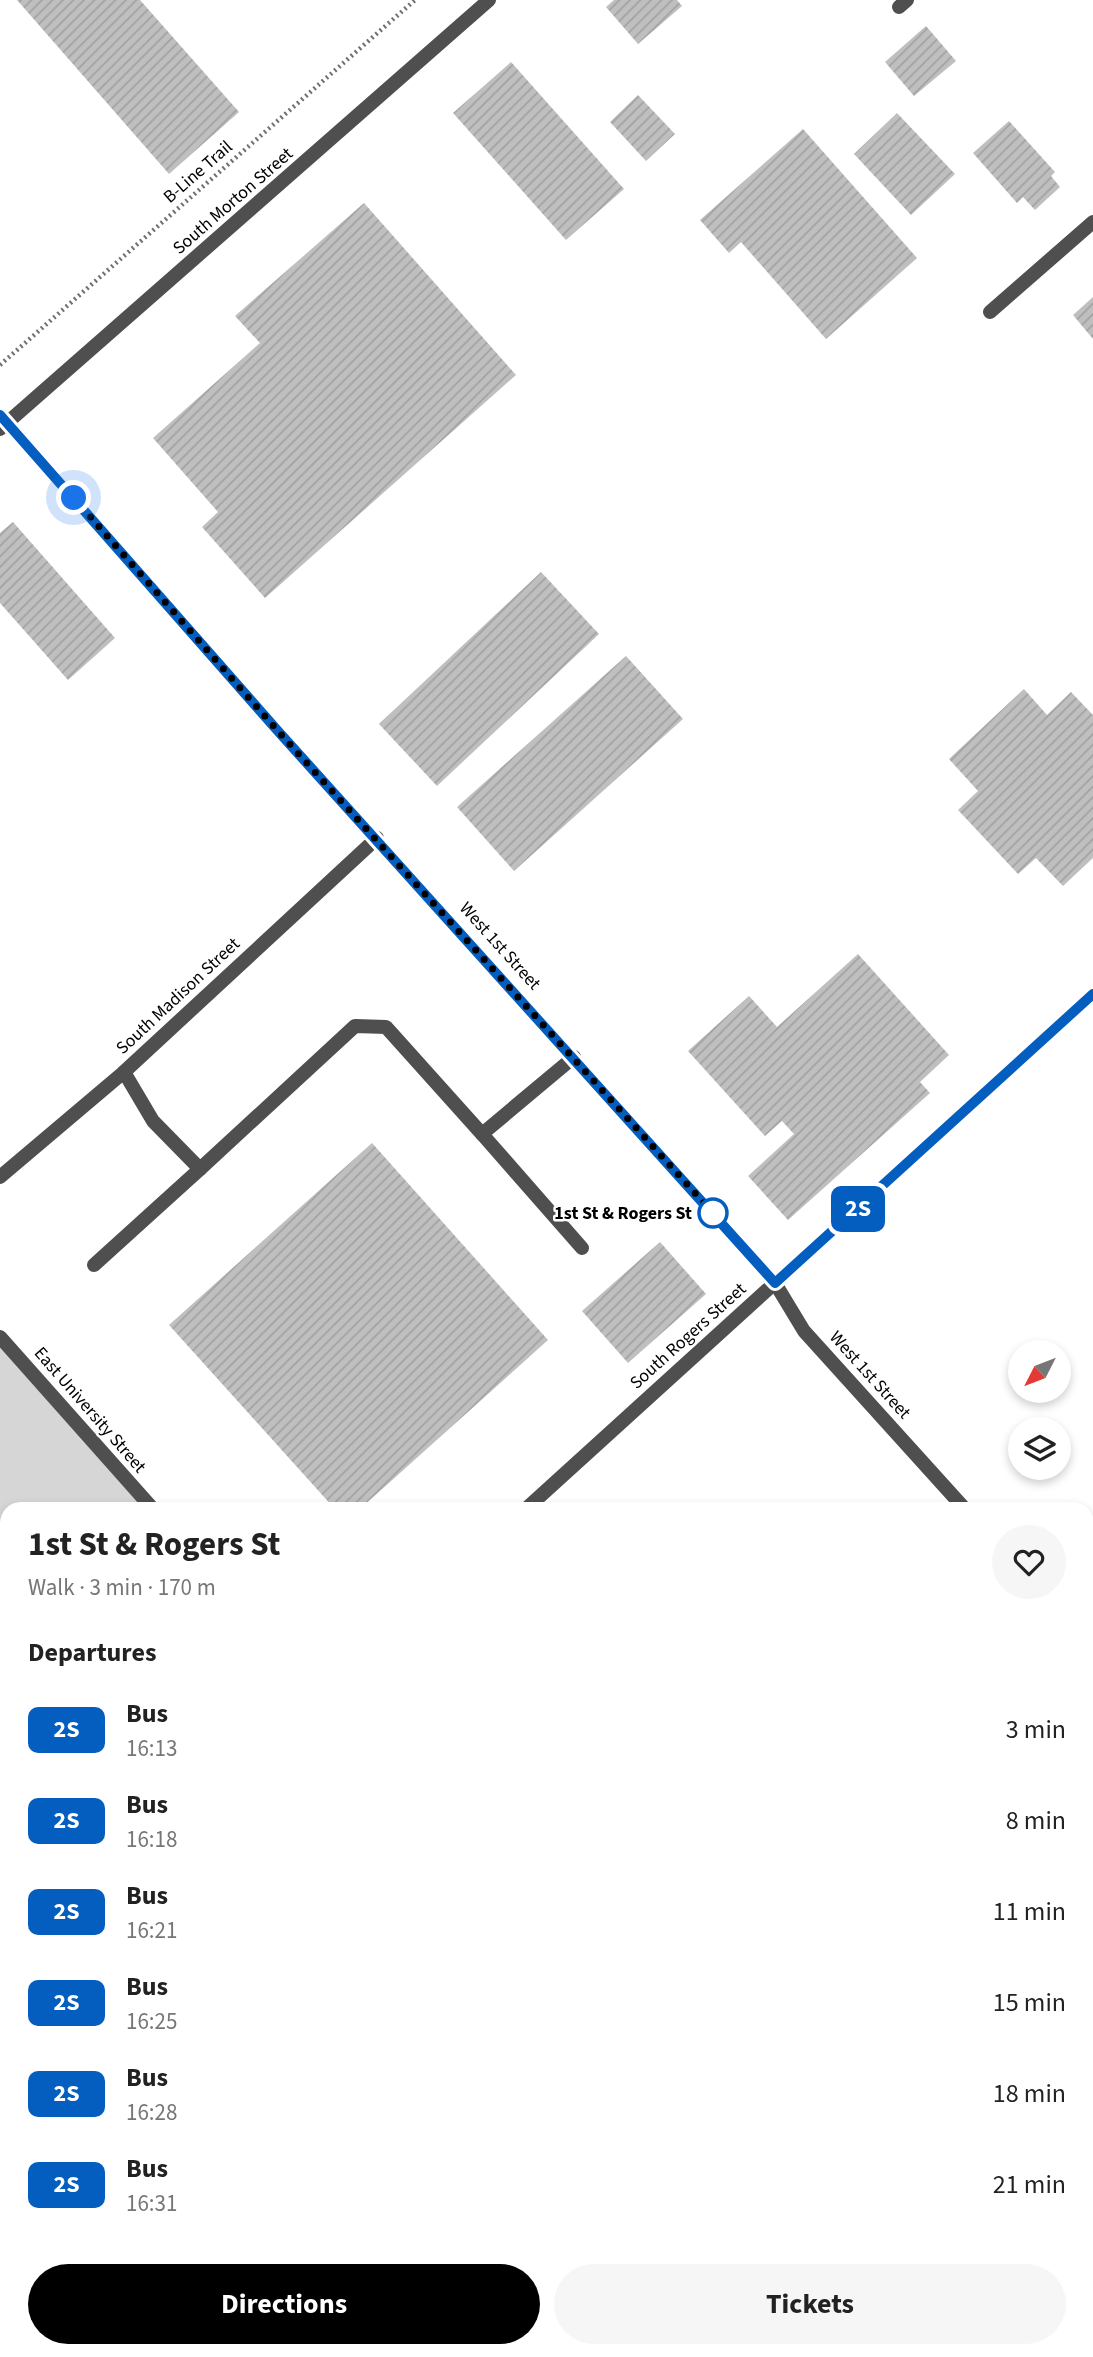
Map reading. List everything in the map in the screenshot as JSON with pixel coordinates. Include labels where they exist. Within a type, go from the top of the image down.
[{"type":"street","name":"South Morton Street","points":[[2,422],[489,0]]},
{"type":"street","points":[[990,312],[1093,222]]},
{"type":"street","name":"West 1st Street","points":[[2,422],[775,1283],[804,1331],[959,1502]]},
{"type":"street","name":"South Madison Street","points":[[0,1177],[124,1072],[377,838]]},
{"type":"street","name":"South Rogers Street","points":[[534,1502],[1093,995]]},
{"type":"street","points":[[94,1265],[355,1026],[386,1027],[582,1248]]},
{"type":"street","points":[[482,1134],[573,1057]]},
{"type":"street","points":[[124,1072],[153,1121],[200,1169]]},
{"type":"street","name":"East University Street","points":[[0,1337],[147,1502]]},
{"type":"path","name":"B-Line Trail","points":[[0,365],[415,0]]},
{"type":"shaded area","points":[[0,1336],[149,1502],[0,1502]]},
{"type":"building","points":[[17,0],[140,0],[239,112],[169,174]]},
{"type":"building","points":[[614,0],[677,0],[682,6],[638,44],[606,7]]},
{"type":"building","points":[[926,26],[956,61],[914,96],[885,62]]},
{"type":"building","points":[[511,62],[624,189],[566,240],[453,113]]},
{"type":"building","points":[[638,95],[675,134],[646,161],[610,122]]},
{"type":"building","points":[[897,113],[955,174],[911,215],[854,154]]},
{"type":"building","points":[[1009,121],[1055,172],[1051,176],[1060,187],[1035,210],[1023,197],[1017,203],[973,153]]},
{"type":"building","points":[[803,129],[917,258],[826,339],[741,242],[729,253],[700,220]]},
{"type":"building","points":[[364,203],[516,375],[265,598],[202,527],[218,512],[153,438],[260,343],[235,316]]},
{"type":"building","points":[[1093,297],[1093,339],[1073,315]]},
{"type":"building","points":[[13,522],[115,638],[68,680],[0,603],[0,533]]},
{"type":"building","points":[[541,572],[599,634],[437,786],[379,724]]},
{"type":"building","points":[[626,656],[683,719],[514,871],[457,807]]},
{"type":"building","points":[[1024,689],[1047,715],[1071,692],[1093,715],[1093,858],[1063,886],[1036,858],[1018,874],[958,810],[978,791],[949,759]]},
{"type":"building","points":[[858,954],[949,1055],[920,1082],[930,1093],[788,1220],[748,1176],[794,1134],[782,1121],[765,1136],[688,1051],[749,996],[777,1027]]},
{"type":"building","points":[[372,1143],[548,1340],[368,1502],[329,1502],[169,1325]]},
{"type":"building","points":[[660,1242],[706,1294],[628,1363],[582,1311]]},
{"type":"bus line","name":"2S","points":[[0,415],[277,730],[775,1283],[1093,994]]},
{"type":"place","name":"1st St & Rogers St","points":[[713,1213]]},
{"type":"route","points":[[74,498],[277,730],[713,1213]]}]
